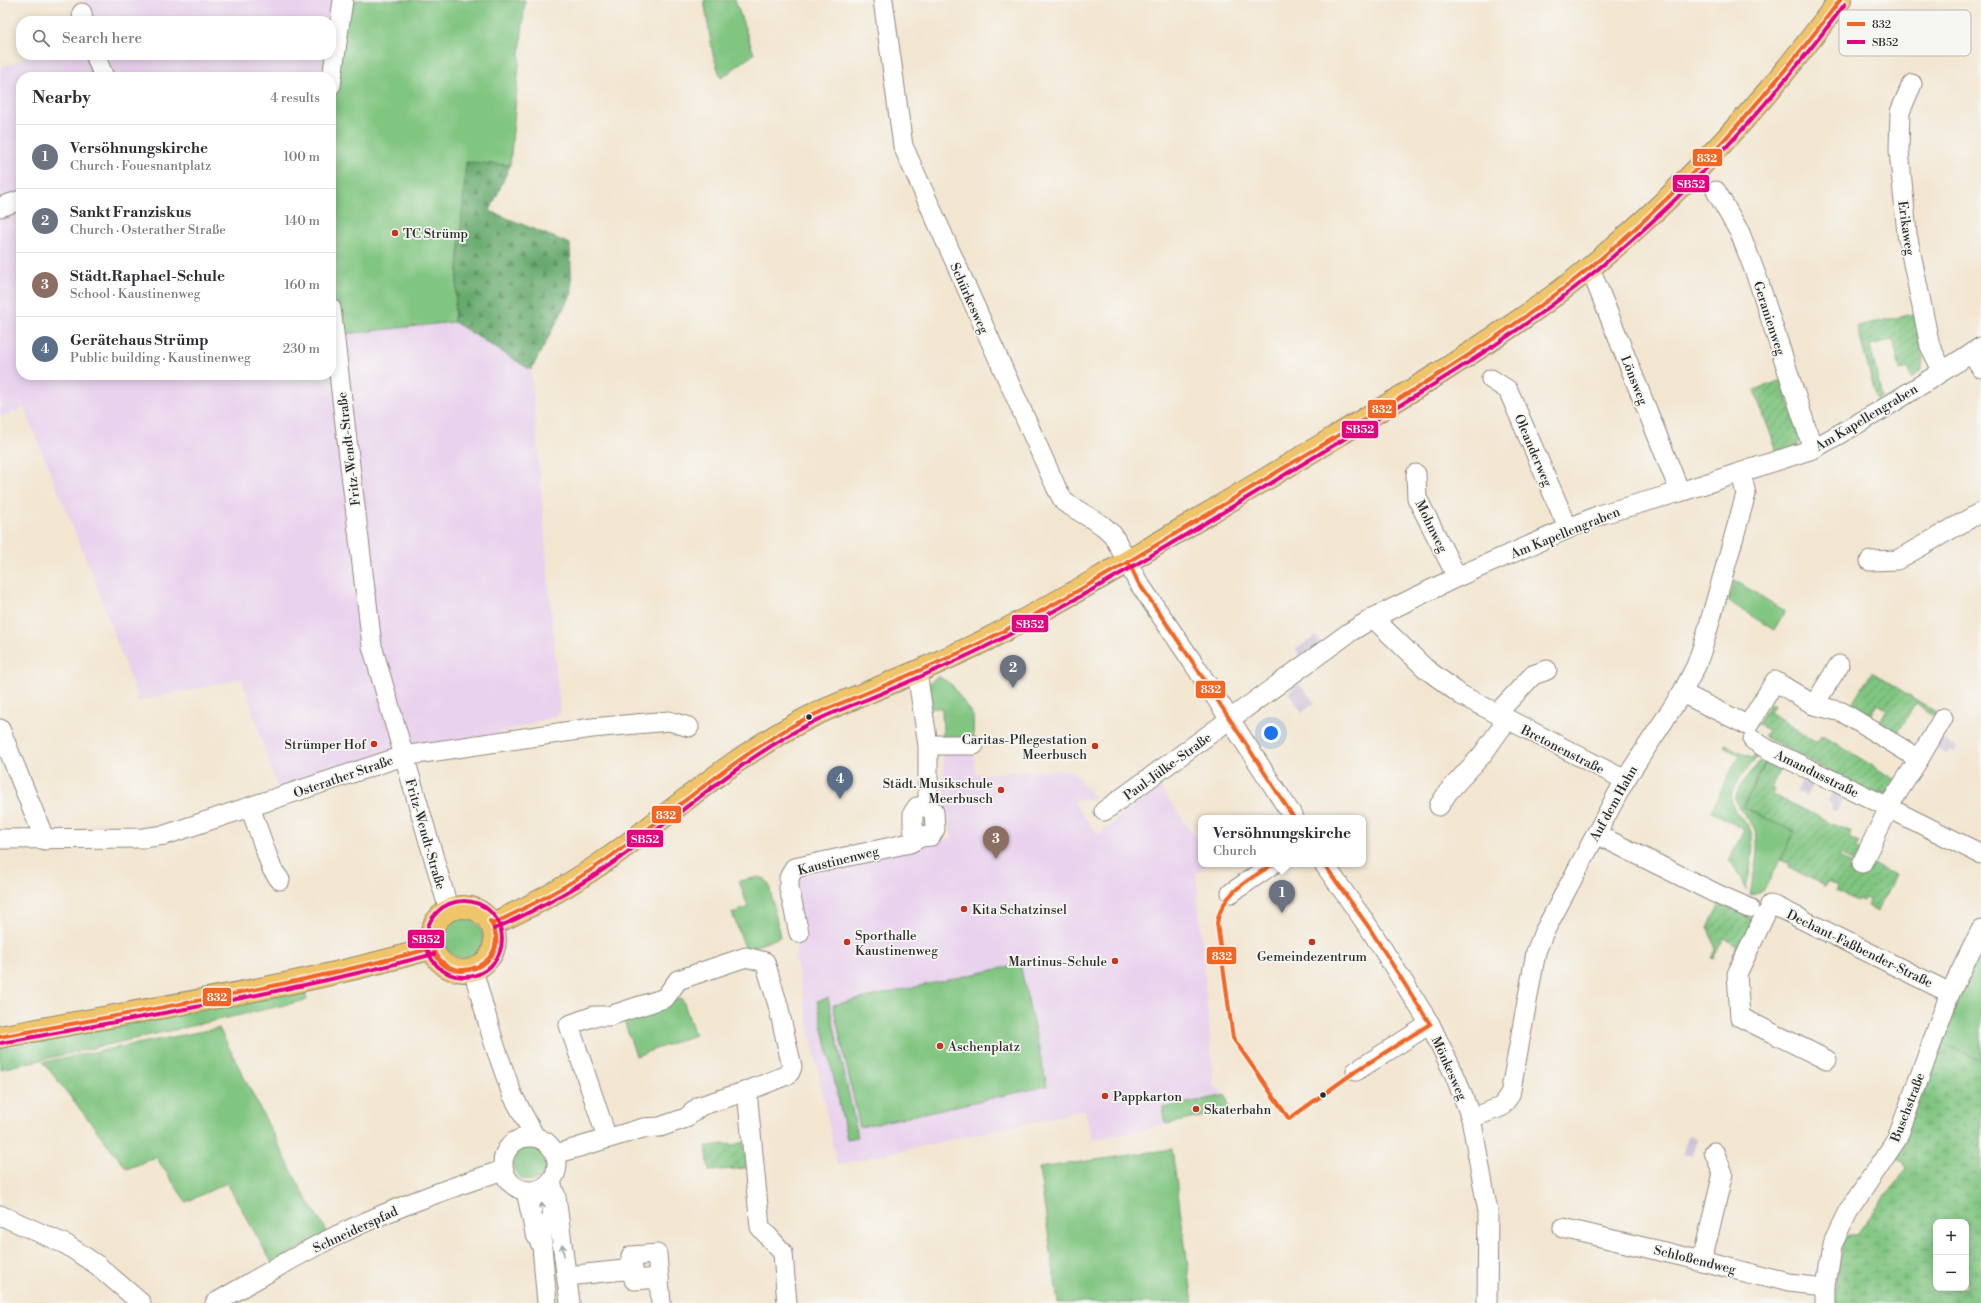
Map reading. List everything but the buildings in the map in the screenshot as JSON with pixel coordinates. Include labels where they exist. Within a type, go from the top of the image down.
[{"type":"main road","points":[[492,924],[577,880],[625,846],[716,775],[754,749],[807,718],[917,672],[985,640],[1128,561],[1386,406],[1499,335],[1590,268],[1644,222],[1698,170],[1746,119],[1804,49],[1840,0]]},
{"type":"main road","points":[[0,1037],[238,993],[423,951],[436,958],[444,965],[458,971],[473,970],[484,964],[492,955],[495,946],[496,934],[492,924],[486,916],[478,910],[469,907],[459,907],[449,910],[440,916],[423,951]]},
{"type":"street","points":[[336,50],[343,0]]},
{"type":"street","name":"Schürkesweg","points":[[883,0],[903,146],[1064,502],[1102,525],[1113,535],[1128,561]]},
{"type":"street","points":[[97,60],[102,72]]},
{"type":"street","points":[[333,72],[335,60]]},
{"type":"street","name":"Erikaweg","points":[[1912,84],[1900,112],[1899,150],[1907,234],[1930,346],[1942,370]]},
{"type":"street","name":"Geranienweg","points":[[1716,191],[1740,233],[1758,280],[1813,449]]},
{"type":"street","points":[[0,206],[16,201]]},
{"type":"street","name":"Lönsweg","points":[[1590,268],[1680,492]]},
{"type":"street","name":"Fritz-Wendt-Straße","points":[[336,349],[372,646],[449,910]]},
{"type":"street","name":"Am Kapellengraben","points":[[1230,720],[1350,632],[1373,618],[1457,577],[1602,514],[1680,492],[1813,449],[1878,412],[1942,370],[1978,356]]},
{"type":"street","name":"Oleanderweg","points":[[1491,379],[1508,390],[1568,528]]},
{"type":"street","name":"Auf dem Hahn","points":[[1471,1118],[1501,1107],[1510,1095],[1536,952],[1556,908],[1625,780],[1682,693],[1700,657],[1743,510],[1746,494],[1741,473]]},
{"type":"street","name":"Mohnweg","points":[[1416,474],[1417,498],[1457,577]]},
{"type":"street","points":[[1870,561],[1897,560],[1981,512]]},
{"type":"street","points":[[1128,561],[1138,582],[1192,661],[1292,815]]},
{"type":"street","name":"Bretonenstraße","points":[[1373,618],[1424,668],[1461,695],[1625,780]]},
{"type":"street","points":[[1814,705],[1839,665]]},
{"type":"street","name":"Bretonenstraße","points":[[1439,806],[1448,792],[1482,755],[1502,726],[1502,708],[1533,675],[1547,670]]},
{"type":"street","name":"Kaustinenweg","points":[[799,933],[789,888],[789,878],[794,868],[910,843],[921,837],[913,829],[913,813],[917,807],[928,807],[928,745],[917,672]]},
{"type":"street","points":[[1749,730],[1775,681],[1814,705],[1842,712],[1918,759]]},
{"type":"street","name":"Amandusstraße","points":[[1682,693],[1749,730],[1767,748],[1981,854]]},
{"type":"street","points":[[1862,863],[1889,808],[1943,718]]},
{"type":"street","name":"Paul-Jülke-Straße","points":[[1104,811],[1230,720]]},
{"type":"street","name":"Osterather Straße","points":[[0,839],[45,840],[143,838],[165,835],[403,756],[600,727],[668,721],[689,726]]},
{"type":"street","points":[[0,729],[45,840]]},
{"type":"street","points":[[928,745],[974,745]]},
{"type":"street","points":[[250,807],[272,869],[280,880]]},
{"type":"street","name":"Dechant-Faßbender-Straße","points":[[1596,834],[1721,896],[1761,909],[1777,907],[1950,993]]},
{"type":"street","points":[[1231,893],[1269,867]]},
{"type":"street","name":"Mönkesweg","points":[[1326,867],[1370,929],[1430,1024],[1456,1078],[1471,1118],[1488,1212],[1487,1303]]},
{"type":"street","points":[[1761,909],[1737,974],[1740,1017],[1828,1060]]},
{"type":"street","name":"Buschstraße","points":[[1826,1295],[1832,1245],[1848,1212],[1897,1139],[1950,993],[1981,930]]},
{"type":"street","points":[[556,1154],[643,1128],[660,1128],[686,1118],[700,1106],[747,1092],[787,1075],[790,1072],[791,1062],[778,1005],[765,962],[746,957],[678,980],[665,998],[609,1016],[594,1016],[568,1026],[607,1138]]},
{"type":"street","points":[[473,970],[494,1043],[512,1094],[535,1137]]},
{"type":"street","points":[[1356,1070],[1430,1024]]},
{"type":"street","points":[[747,1092],[760,1227],[783,1253],[787,1303]]},
{"type":"street","points":[[512,1094],[515,1141]]},
{"type":"street","points":[[547,1303],[542,1246],[534,1233],[540,1188],[558,1169],[556,1154],[548,1143],[535,1137],[528,1136],[515,1141],[505,1154],[503,1170],[512,1184],[540,1188],[556,1197],[570,1303]]},
{"type":"street","points":[[1702,1261],[1723,1173],[1714,1152]]},
{"type":"street","name":"Schneiderspfad","points":[[214,1303],[321,1244],[376,1217],[472,1179],[503,1170]]},
{"type":"street","points":[[0,1215],[67,1245],[97,1265],[142,1303]]},
{"type":"street","name":"Schloßendweg","points":[[1563,1228],[1702,1261],[1788,1283],[1826,1295]]},
{"type":"street","points":[[567,1276],[632,1269],[634,1280],[659,1278],[661,1303]]},
{"type":"shaded area","points":[[86,0],[343,0],[336,45],[336,16],[81,16]]},
{"type":"shaded area","points":[[20,60],[334,60],[332,72],[16,72],[16,380],[336,380],[336,335],[454,322],[531,370],[560,715],[280,796],[242,679],[138,701],[94,579],[24,408],[1,417],[0,415],[0,68]]},
{"type":"shaded area","points":[[1316,636],[1321,644],[1302,659],[1296,649]]},
{"type":"shaded area","points":[[1298,683],[1315,703],[1302,712],[1289,693]]},
{"type":"shaded area","points":[[1939,737],[1957,748],[1954,752],[1950,750],[1947,754],[1933,746]]},
{"type":"shaded area","points":[[943,748],[974,749],[975,774],[1071,770],[1095,798],[1073,801],[1098,835],[1159,786],[1198,841],[1198,867],[1204,867],[1196,874],[1214,1086],[1226,1095],[1230,1111],[1092,1140],[1085,1110],[837,1165],[795,958],[800,920],[793,877],[952,838],[944,794]]},
{"type":"shaded area","points":[[1806,772],[1816,777],[1806,797],[1796,792]]},
{"type":"shaded area","points":[[1835,788],[1846,793],[1836,812],[1831,809],[1833,805],[1828,802]]},
{"type":"shaded area","points":[[1688,1136],[1698,1139],[1693,1155],[1684,1153]]},
{"type":"green space","name":"TC Strümp","points":[[343,0],[525,0],[510,165],[466,162],[454,322],[336,335],[336,72],[333,72],[335,60],[336,60],[336,50]]},
{"type":"green space","points":[[704,0],[735,0],[754,54],[721,78],[713,55]]},
{"type":"green space","points":[[466,162],[510,165],[490,211],[570,244],[572,293],[531,370],[454,322]]},
{"type":"green space","points":[[1913,314],[1923,359],[1922,369],[1911,379],[1908,368],[1900,370],[1893,340],[1870,345],[1882,397],[1877,400],[1857,326]]},
{"type":"green space","points":[[1782,380],[1800,439],[1797,446],[1778,454],[1754,390]]},
{"type":"green space","points":[[1734,580],[1785,611],[1774,630],[1728,601]]},
{"type":"green space","points":[[1872,672],[1936,712],[1933,716],[1916,703],[1894,739],[1876,727],[1887,710],[1877,704],[1867,721],[1848,710]]},
{"type":"green space","points":[[938,676],[952,685],[973,716],[974,742],[943,741],[942,708],[928,708],[928,684]]},
{"type":"green space","points":[[1770,703],[1774,705],[1770,712],[1812,740],[1817,742],[1821,736],[1827,738],[1899,782],[1887,795],[1881,792],[1878,797],[1764,737],[1768,730],[1758,724]]},
{"type":"green space","points":[[1725,744],[1753,759],[1758,749],[1762,752],[1739,778],[1732,793],[1734,809],[1751,832],[1753,846],[1752,861],[1746,890],[1741,876],[1729,860],[1744,830],[1711,811],[1739,755],[1724,747]]},
{"type":"green space","points":[[1766,753],[1769,754],[1743,807],[1794,832],[1764,890],[1750,895],[1756,862],[1757,837],[1753,826],[1739,808],[1735,799],[1739,788]]},
{"type":"green space","points":[[1770,755],[1784,762],[1771,787],[1775,789],[1773,795],[1851,832],[1849,837],[1860,842],[1857,848],[1862,851],[1856,863],[1840,855],[1839,858],[1859,868],[1870,862],[1895,875],[1877,912],[1867,906],[1869,900],[1865,898],[1863,901],[1858,899],[1857,901],[1835,891],[1837,886],[1828,881],[1825,886],[1789,867],[1790,864],[1780,860],[1794,832],[1743,807]]},
{"type":"green space","points":[[759,877],[765,879],[769,884],[780,937],[746,950],[732,913],[748,907],[739,881]]},
{"type":"green space","points":[[1720,903],[1756,921],[1735,966],[1730,963],[1738,946],[1724,938],[1713,959],[1711,958],[1715,950],[1708,927]]},
{"type":"green space","points":[[463,918],[471,920],[477,924],[481,930],[483,938],[481,946],[477,952],[471,956],[463,958],[455,956],[449,952],[445,946],[443,938],[445,930],[449,924],[455,920]]},
{"type":"green space","points":[[1981,939],[1981,1060],[1938,1042]]},
{"type":"green space","name":"Aschenplatz","points":[[1020,964],[1047,1086],[860,1127],[833,1005]]},
{"type":"green space","points":[[304,989],[307,1000],[0,1069],[0,1049]]},
{"type":"green space","points":[[682,998],[695,1035],[636,1056],[623,1018]]},
{"type":"green space","points":[[828,998],[858,1137],[847,1139],[817,1001]]},
{"type":"green space","points":[[219,1028],[302,1191],[328,1233],[272,1263],[227,1183],[186,1202],[156,1157],[127,1169],[43,1062]]},
{"type":"green space","points":[[1938,1042],[1981,1060],[1981,1303],[1833,1303],[1843,1235],[1856,1235],[1907,1168],[1903,1161],[1894,1157]]},
{"type":"green space","name":"Skaterbahn","points":[[1226,1095],[1230,1111],[1166,1124],[1163,1108]]},
{"type":"green space","points":[[744,1142],[746,1168],[709,1171],[706,1146],[725,1144],[733,1145]]},
{"type":"green space","points":[[531,1145],[544,1150],[549,1163],[544,1176],[531,1181],[518,1176],[513,1163],[518,1150]]},
{"type":"green space","points":[[1172,1149],[1193,1303],[1058,1303],[1039,1168]]},
{"type":"transit line","name":"832","points":[[492,924],[524,909],[585,874],[754,750],[803,720],[941,661],[1063,599],[1138,556],[1396,400],[1504,332],[1572,282],[1610,251],[1681,185],[1715,150],[1780,77],[1840,0]]},
{"type":"transit line","name":"SB52","points":[[1840,10],[1845,4]]},
{"type":"transit line","name":"SB52","points":[[494,929],[557,898],[588,880],[757,755],[807,725],[959,659],[1028,625],[1179,539],[1473,360],[1543,312],[1577,286],[1615,255],[1686,189],[1720,154],[1785,81],[1839,12]]},
{"type":"transit line","name":"832","points":[[1128,561],[1138,582],[1192,661],[1292,815]]},
{"type":"transit line","name":"832","points":[[1268,867],[1246,882],[1231,895],[1224,903],[1217,923],[1233,1038],[1289,1119],[1356,1071],[1430,1024]]},
{"type":"transit line","name":"832","points":[[1326,867],[1370,929],[1430,1024]]},
{"type":"transit line","name":"SB52","points":[[457,901],[471,901],[485,907],[496,918],[502,932],[502,939],[502,946],[499,954],[491,966],[485,971],[471,977],[457,977],[443,971],[432,960],[426,946],[426,932],[432,918],[443,907],[457,901]]},
{"type":"transit line","name":"832","points":[[433,946],[441,960],[451,968],[464,970],[476,967],[487,960],[494,949],[496,936],[490,921]]},
{"type":"transit line","name":"832","points":[[433,946],[439,961],[450,969],[463,971],[476,968],[487,961],[495,950],[496,937],[490,921]]},
{"type":"transit line","name":"832","points":[[0,1037],[325,975],[432,948]]},
{"type":"transit line","name":"SB52","points":[[1,1043],[272,992],[380,968],[434,954]]},
{"type":"place","name":"TC Strümp","points":[[395,233]]},
{"type":"place","name":"Sankt Franziskus","points":[[1013,688]]},
{"type":"place","name":"Strümper Hof","points":[[374,744]]},
{"type":"place","name":"Caritas-Pflegestation Meerbusch","points":[[1095,746]]},
{"type":"place","name":"Städt. Musikschule Meerbusch","points":[[1001,790]]},
{"type":"place","name":"Gerätehaus Strümp","points":[[840,799]]},
{"type":"place","name":"Städt.Raphael-Schule","points":[[996,859]]},
{"type":"place","name":"Kita Schatzinsel","points":[[964,909]]},
{"type":"place","name":"Versöhnungskirche","points":[[1282,913]]},
{"type":"place","name":"Sporthalle Kaustinenweg","points":[[847,942]]},
{"type":"place","name":"Gemeindezentrum","points":[[1312,942]]},
{"type":"place","name":"Martinus-Schule","points":[[1115,961]]},
{"type":"place","name":"Aschenplatz","points":[[940,1046]]},
{"type":"place","name":"Pappkarton","points":[[1105,1096]]},
{"type":"place","name":"Skaterbahn","points":[[1196,1109]]}]
